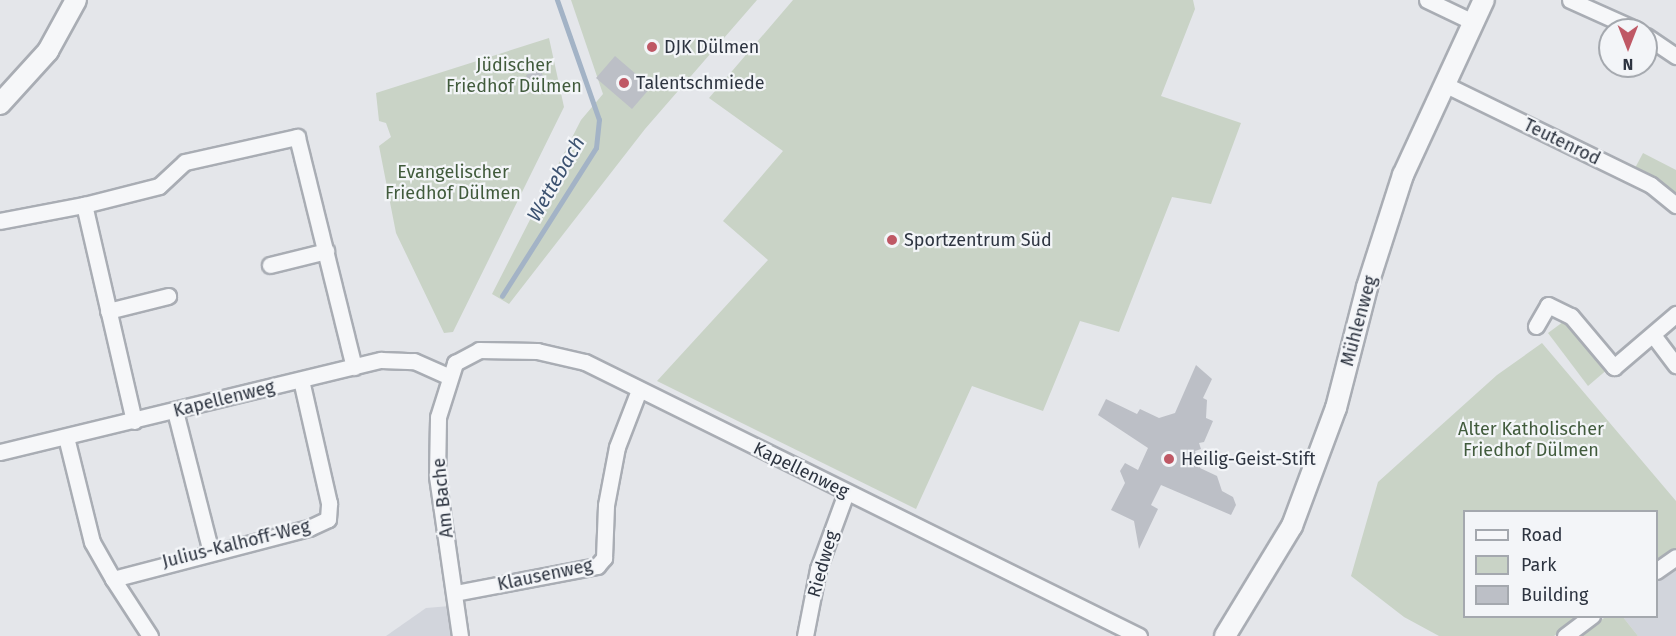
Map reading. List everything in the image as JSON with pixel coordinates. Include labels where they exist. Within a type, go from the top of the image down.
[{"type":"street","points":[[0,104],[48,51],[76,0]]},
{"type":"street","points":[[1427,0],[1473,22]]},
{"type":"street","name":"Mühlenweg","points":[[1225,636],[1292,526],[1336,408],[1367,287],[1403,175],[1484,0]]},
{"type":"street","points":[[1570,0],[1610,18]]},
{"type":"street","points":[[1658,44],[1676,56]]},
{"type":"street","name":"Teutenrod","points":[[1444,84],[1651,185],[1676,205]]},
{"type":"street","points":[[0,221],[84,205],[159,186],[185,162],[297,137],[354,367]]},
{"type":"street","points":[[84,205],[134,421]]},
{"type":"street","points":[[270,265],[326,251]]},
{"type":"street","points":[[108,311],[168,296]]},
{"type":"street","points":[[1536,326],[1548,305],[1571,316],[1614,367],[1676,314]]},
{"type":"street","points":[[1653,335],[1676,365]]},
{"type":"street","name":"Kapellenweg","points":[[0,452],[381,360],[414,361],[451,370],[479,350],[537,351],[585,362],[1139,636]]},
{"type":"street","name":"Am Bache","points":[[451,370],[438,417],[437,476],[460,636]]},
{"type":"street","name":"Julius-Kalhoff-Weg","points":[[113,579],[309,528],[328,519],[328,503],[301,381]]},
{"type":"street","name":"Klausenweg","points":[[455,593],[597,566],[604,558],[606,505],[617,447],[639,390]]},
{"type":"street","points":[[175,411],[211,552]]},
{"type":"street","points":[[66,437],[92,542],[150,636]]},
{"type":"street","name":"Riedweg","points":[[806,636],[818,569],[846,493]]},
{"type":"street","points":[[1658,570],[1676,557]]},
{"type":"street","points":[[1565,636],[1589,618]]},
{"type":"shaded area","points":[[1676,548],[1676,636],[1638,636],[1624,618],[1658,618],[1658,562]]},
{"type":"shaded area","points":[[450,606],[455,636],[386,636],[426,608]]},
{"type":"green space","points":[[571,0],[757,0],[645,129],[509,304],[492,294],[581,120],[603,94]]},
{"type":"green space","name":"Sportzentrum Süd","points":[[793,0],[1193,0],[1195,9],[1161,96],[1241,123],[1211,204],[1172,197],[1119,332],[1080,321],[1043,411],[972,386],[916,509],[657,381],[768,260],[723,221],[783,151],[709,98]]},
{"type":"green space","name":"Evangelischer Friedhof Dülmen","points":[[549,38],[564,107],[453,332],[444,333],[396,233],[379,146],[391,137],[386,123],[379,121],[376,93]]},
{"type":"green space","points":[[1643,153],[1676,170],[1676,196],[1634,170]]},
{"type":"green space","points":[[1567,319],[1609,368],[1588,386],[1548,333]]},
{"type":"green space","name":"Alter Katholischer Friedhof Dülmen","points":[[1542,343],[1676,501],[1676,548],[1658,562],[1658,510],[1463,510],[1463,618],[1581,618],[1554,636],[1439,636],[1404,617],[1351,576],[1378,482],[1497,375]]},
{"type":"green space","points":[[1604,618],[1624,618],[1638,636],[1578,636]]},
{"type":"building","name":"Talentschmiede","points":[[615,56],[651,87],[632,109],[596,78]]},
{"type":"building","points":[[540,69],[545,81],[530,87],[526,75]]},
{"type":"building","name":"Heilig-Geist-Stift","points":[[1196,365],[1212,379],[1203,398],[1207,400],[1206,418],[1213,421],[1204,442],[1199,443],[1201,449],[1195,451],[1200,468],[1217,476],[1222,491],[1233,497],[1236,505],[1231,515],[1161,485],[1151,505],[1158,509],[1139,549],[1134,521],[1111,510],[1125,483],[1120,471],[1125,463],[1138,470],[1148,448],[1098,415],[1106,399],[1137,414],[1140,409],[1159,418],[1175,413]]},
{"type":"waterway","name":"Wettebach","points":[[502,296],[596,148],[599,120],[557,0]]},
{"type":"place","name":"DJK Dülmen","points":[[652,47]]},
{"type":"place","name":"Talentschmiede","points":[[624,83]]},
{"type":"place","name":"Sportzentrum Süd","points":[[892,240]]},
{"type":"place","name":"Heilig-Geist-Stift","points":[[1169,459]]},
{"type":"park label","name":"Jüdischer Friedhof Dülmen","points":[[514,76]]}]
